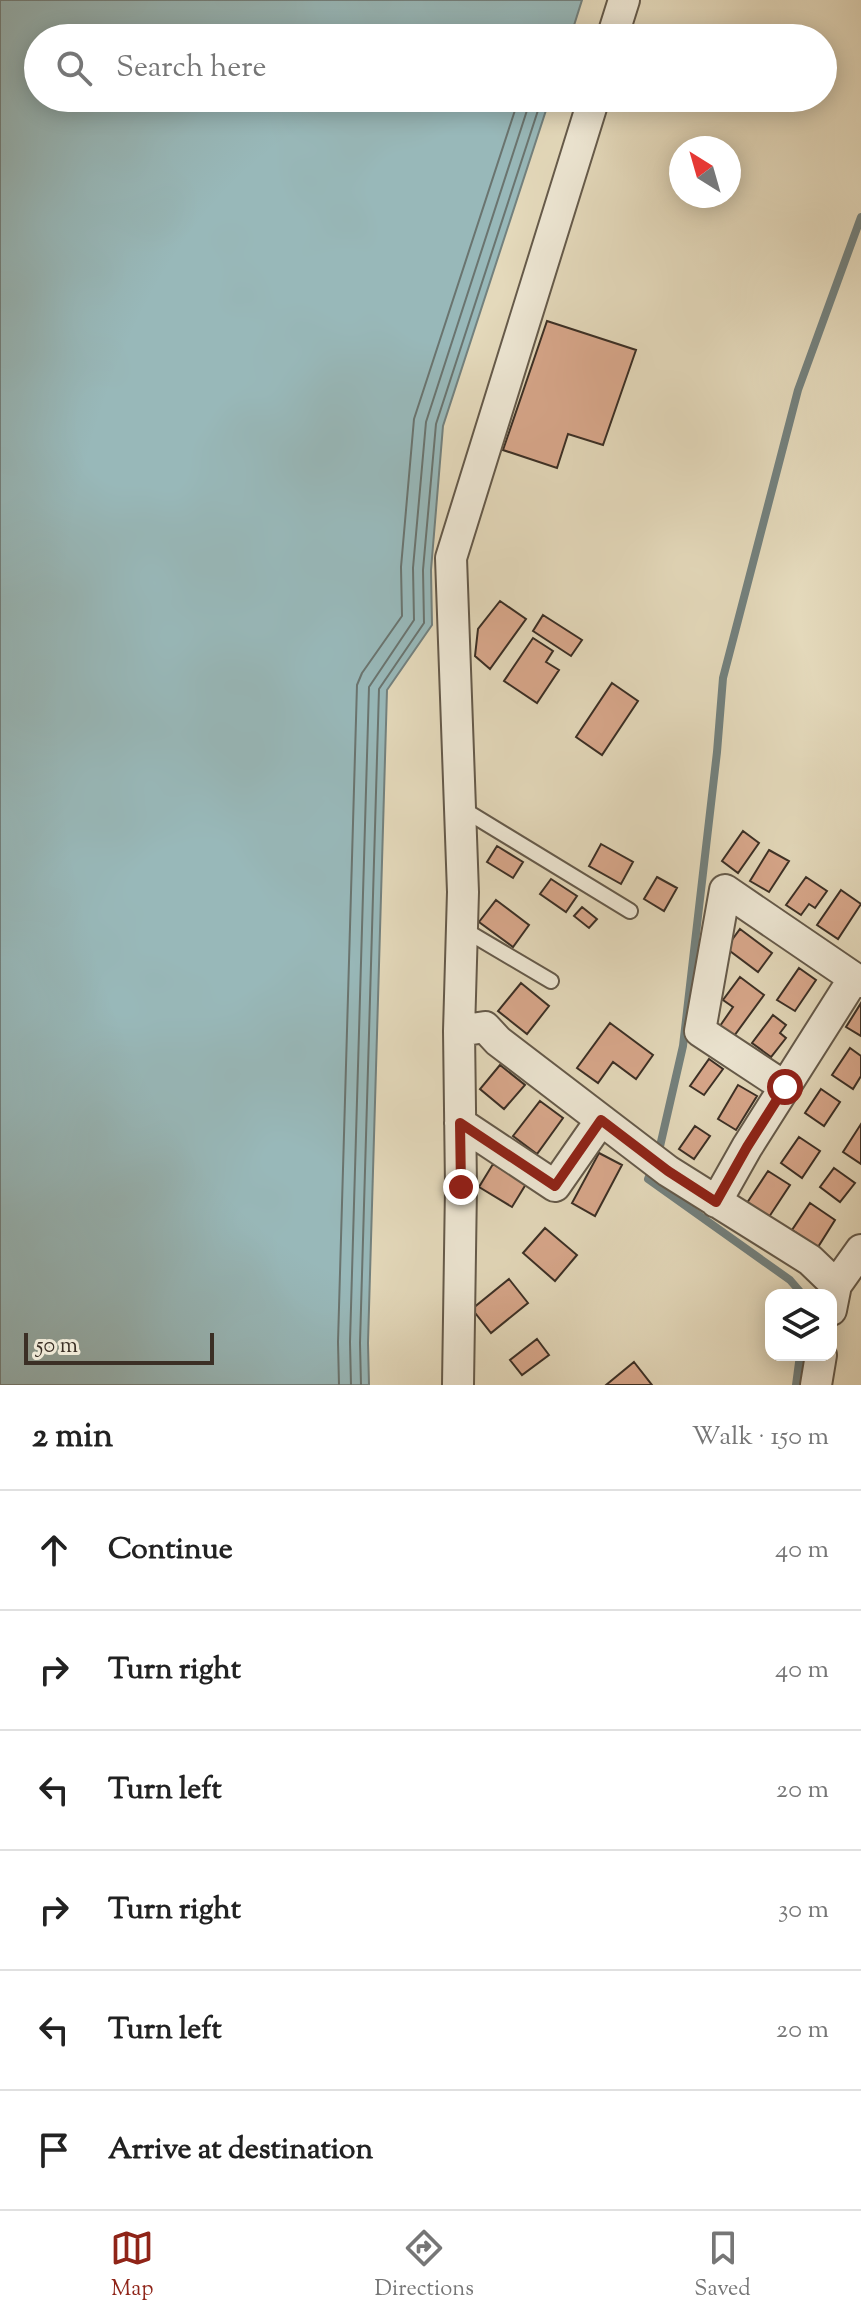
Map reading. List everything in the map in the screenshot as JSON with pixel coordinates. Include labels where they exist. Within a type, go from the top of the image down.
[{"type":"street","points":[[616,24],[624,0]]},
{"type":"street","points":[[458,1385],[459,1031],[463,929],[451,558],[590,112]]},
{"type":"street","points":[[716,1202],[785,1087],[858,980],[725,890],[700,1031],[785,1087]]},
{"type":"street","points":[[459,1031],[485,1027],[498,1041],[668,1171],[810,1260],[829,1289]]},
{"type":"street","points":[[460,1123],[555,1186],[601,1120]]},
{"type":"street","points":[[837,1292],[861,1250]]},
{"type":"street","points":[[816,1385],[820,1361]]},
{"type":"lane","points":[[461,808],[630,911]]},
{"type":"lane","points":[[463,929],[551,981]]},
{"type":"water","points":[[0,0],[582,0],[574,24],[24,24],[24,112],[545,112],[443,426],[431,570],[432,625],[387,690],[369,1385],[0,1385]]},
{"type":"building","points":[[547,321],[636,350],[603,445],[568,434],[557,468],[503,450]]},
{"type":"building","points":[[500,601],[526,619],[490,669],[475,656],[478,629]]},
{"type":"building","points":[[543,615],[582,640],[571,656],[533,631]]},
{"type":"building","points":[[533,638],[553,651],[546,662],[559,670],[537,703],[504,681]]},
{"type":"building","points":[[612,683],[638,701],[602,755],[576,737]]},
{"type":"building","points":[[743,831],[759,843],[738,873],[722,861]]},
{"type":"building","points":[[601,844],[633,862],[621,884],[589,866]]},
{"type":"building","points":[[497,846],[523,862],[513,878],[487,862]]},
{"type":"building","points":[[769,850],[789,861],[769,892],[750,881]]},
{"type":"building","points":[[657,877],[677,888],[664,911],[644,899]]},
{"type":"building","points":[[806,877],[827,891],[815,908],[809,904],[801,915],[786,905]]},
{"type":"building","points":[[551,879],[577,896],[566,912],[540,894]]},
{"type":"building","points":[[841,890],[861,904],[838,939],[817,925]]},
{"type":"building","points":[[496,900],[529,925],[513,947],[479,922]]},
{"type":"building","points":[[582,907],[597,919],[589,928],[574,916]]},
{"type":"building","points":[[740,929],[772,953],[758,972],[726,948]]},
{"type":"building","points":[[799,968],[816,980],[795,1011],[777,1000]]},
{"type":"building","points":[[740,977],[764,995],[734,1036],[720,1026],[733,1007],[723,1000]]},
{"type":"building","points":[[521,983],[549,1006],[527,1034],[498,1011]]},
{"type":"building","points":[[861,1003],[861,1036],[846,1027]]},
{"type":"building","points":[[773,1015],[786,1025],[780,1033],[786,1038],[771,1057],[752,1043]]},
{"type":"building","points":[[610,1023],[653,1055],[636,1079],[613,1062],[598,1083],[577,1068]]},
{"type":"building","points":[[850,1048],[861,1056],[861,1076],[853,1089],[832,1075]]},
{"type":"building","points":[[709,1059],[723,1069],[704,1095],[690,1086]]},
{"type":"building","points":[[500,1065],[525,1085],[504,1109],[480,1089]]},
{"type":"building","points":[[738,1085],[757,1096],[736,1130],[718,1119]]},
{"type":"building","points":[[821,1089],[840,1102],[824,1126],[805,1113]]},
{"type":"building","points":[[540,1101],[563,1118],[537,1154],[513,1136]]},
{"type":"building","points":[[861,1124],[861,1164],[843,1152]]},
{"type":"building","points":[[695,1126],[710,1136],[694,1159],[679,1149]]},
{"type":"building","points":[[799,1137],[820,1151],[802,1178],[781,1163]]},
{"type":"building","points":[[599,1153],[622,1165],[595,1216],[572,1203]]},
{"type":"building","points":[[493,1164],[526,1184],[512,1207],[479,1187]]},
{"type":"building","points":[[834,1168],[855,1183],[840,1202],[820,1187]]},
{"type":"building","points":[[768,1171],[790,1185],[769,1217],[747,1203]]},
{"type":"building","points":[[810,1203],[835,1220],[818,1247],[792,1230]]},
{"type":"building","points":[[545,1228],[577,1255],[555,1281],[523,1253]]},
{"type":"building","points":[[509,1279],[528,1303],[491,1333],[472,1309]]},
{"type":"building","points":[[537,1339],[549,1355],[522,1375],[510,1360]]},
{"type":"building","points":[[634,1362],[652,1385],[606,1385]]},
{"type":"waterway","points":[[658,1155],[683,1046],[723,678],[798,390],[861,217]]},
{"type":"waterway","points":[[653,1167],[648,1179],[790,1280],[798,1289]]},
{"type":"waterway","points":[[796,1385],[799,1361]]},
{"type":"route","points":[[461,1187],[460,1123],[555,1186],[601,1120],[668,1171],[716,1202],[785,1087]]}]
